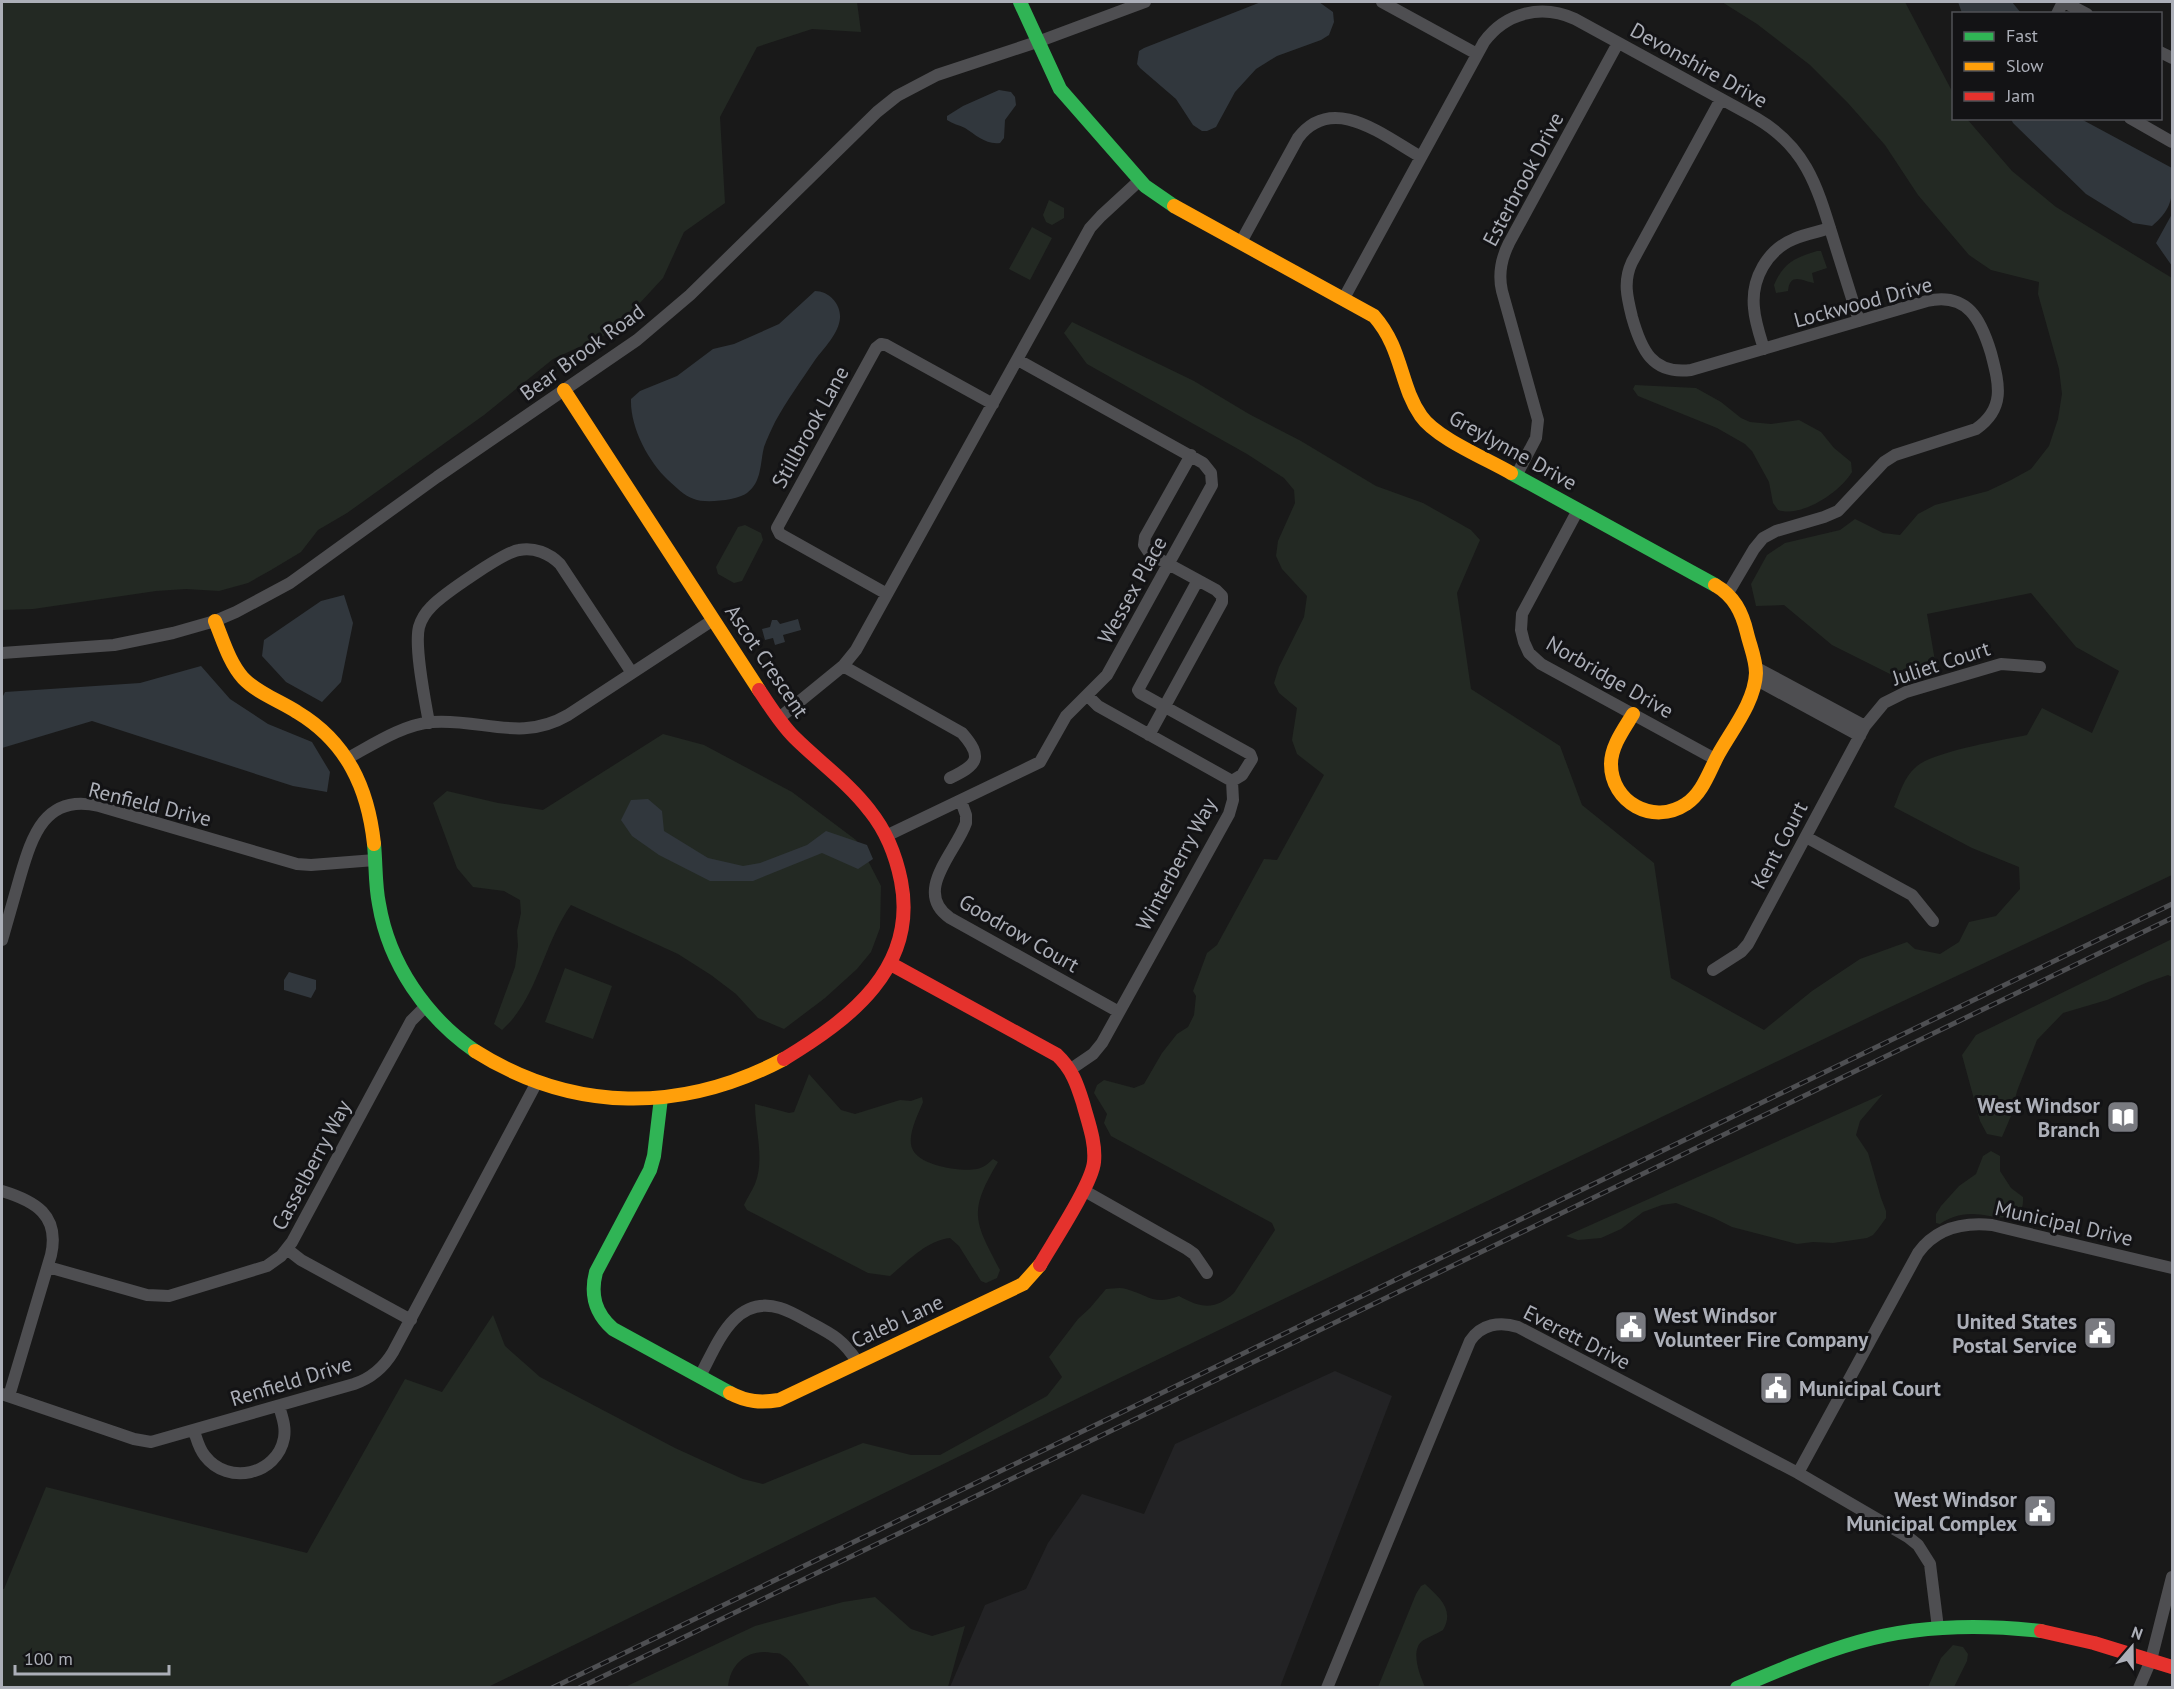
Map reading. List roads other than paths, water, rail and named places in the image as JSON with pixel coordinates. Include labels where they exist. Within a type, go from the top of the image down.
[{"type":"street","name":"Greylynne Drive","points":[[1020,2],[1040,41],[1060,89],[1140,180],[1160,198],[1370,313],[1386,329],[1395,345],[1411,400],[1425,422],[1439,434],[1728,593]]},
{"type":"street","name":"Bear Brook Road","points":[[2,653],[114,645],[173,633],[215,621],[255,603],[290,583],[437,477],[637,340],[690,295],[877,112],[897,96],[944,72],[1040,41],[1145,2]]},
{"type":"street","points":[[1382,2],[1477,54]]},
{"type":"street","points":[[2064,2],[2083,12]]},
{"type":"street","name":"Devonshire Drive","points":[[1344,298],[1488,37],[1501,24],[1517,15],[1546,11],[1564,14],[1721,99],[1771,127],[1796,150],[1813,179],[1859,321]]},
{"type":"street","name":"Esterbrook Drive","points":[[1516,476],[1536,438],[1538,420],[1502,291],[1500,278],[1502,260],[1509,243],[1618,43]]},
{"type":"street","name":"Lockwood Drive","points":[[1721,99],[1631,265],[1626,281],[1626,295],[1641,345],[1650,358],[1664,367],[1679,371],[1691,370],[1935,299],[1952,301],[1966,307],[1980,322],[1998,385],[1998,397],[1985,422],[1972,431],[1893,456],[1844,506],[1832,514],[1776,531],[1766,537],[1754,549],[1728,593]]},
{"type":"street","points":[[1241,242],[1298,138],[1306,128],[1316,122],[1332,117],[1352,119],[1421,157]]},
{"type":"street","points":[[2134,120],[2172,142]]},
{"type":"street","points":[[778,719],[843,666],[856,650],[1091,227],[1140,180]]},
{"type":"street","points":[[1764,349],[1753,301],[1756,283],[1763,266],[1774,252],[1789,241],[1830,228]]},
{"type":"street","name":"Stillbrook Lane","points":[[887,594],[778,531],[778,524],[876,348],[882,344],[993,404]]},
{"type":"street","name":"Wessex Place","points":[[886,836],[1038,764],[1066,716],[1107,675],[1212,483],[1209,468],[1191,456],[1018,360]]},
{"type":"street","name":"Ascot Crescent","points":[[215,621],[234,665],[242,677],[259,691],[317,723],[333,738],[348,758],[367,809],[374,839],[378,905],[397,963],[426,1006],[448,1029],[478,1053],[509,1071],[564,1090],[598,1097],[662,1098],[721,1086],[761,1071],[817,1039],[853,1009],[891,963],[900,942],[904,914],[897,865],[886,836],[867,805],[856,793],[796,739],[778,719],[564,390]]},
{"type":"street","points":[[1149,735],[1222,604],[1222,596],[1218,591],[1148,552],[1144,546],[1144,540],[1191,456]]},
{"type":"street","name":"Norbridge Drive","points":[[1578,510],[1524,606],[1521,622],[1522,638],[1529,652],[1541,664],[1715,759]]},
{"type":"street","points":[[429,723],[418,641],[423,617],[437,602],[515,550],[539,551],[554,558],[560,564],[632,673]]},
{"type":"street","points":[[1198,580],[1138,688],[1140,693],[1251,755],[1252,759],[1244,774],[1232,781]]},
{"type":"street","points":[[1632,714],[1614,748],[1611,767],[1617,790],[1634,807],[1643,811],[1657,813],[1681,807],[1695,795],[1751,692],[1755,673],[1741,611],[1728,593]]},
{"type":"street","points":[[348,758],[405,729],[429,723],[446,722],[512,729],[539,727],[568,715],[713,620]]},
{"type":"street","name":"Juliet Court","points":[[1862,731],[1881,706],[1902,693],[2001,664],[2040,667]]},
{"type":"street","points":[[843,666],[963,735],[974,752],[975,761],[969,769],[950,778]]},
{"type":"street","points":[[1755,673],[1862,731]]},
{"type":"street","name":"Winterberry Way","points":[[1071,1069],[1098,1049],[1229,814],[1233,800],[1232,781],[1098,706],[1088,696]]},
{"type":"street","name":"Kent Court","points":[[1713,970],[1746,946],[1862,731]]},
{"type":"street","name":"Goodrow Court","points":[[961,801],[967,822],[936,881],[934,897],[940,909],[950,918],[1119,1012]]},
{"type":"street","name":"Renfield Drive","points":[[2,940],[33,835],[48,816],[70,806],[84,804],[99,806],[297,864],[375,860]]},
{"type":"street","points":[[1806,837],[1913,896],[1933,921]]},
{"type":"street","points":[[891,963],[1057,1055],[1071,1069]]},
{"type":"street","name":"Casselberry Way","points":[[48,1267],[144,1294],[166,1297],[260,1268],[276,1260],[287,1249],[410,1023],[426,1006]]},
{"type":"street","name":"Caleb Lane","points":[[662,1098],[652,1165],[596,1272],[593,1296],[600,1314],[610,1326],[744,1399],[765,1403],[783,1399],[1027,1281],[1038,1269],[1093,1168],[1094,1146],[1071,1069]]},
{"type":"street","name":"Renfield Drive","points":[[5,1395],[139,1441],[158,1441],[358,1382],[374,1374],[391,1356],[537,1082]]},
{"type":"street","points":[[1083,1190],[1189,1250],[1207,1274]]},
{"type":"street","points":[[2,1191],[27,1199],[37,1206],[51,1227],[53,1239],[48,1267],[5,1395]]},
{"type":"street","name":"Municipal Drive","points":[[1798,1473],[1918,1253],[1932,1238],[1947,1229],[1971,1224],[1992,1226],[2172,1268]]},
{"type":"street","points":[[287,1249],[301,1260],[411,1320]]},
{"type":"street","points":[[700,1376],[732,1320],[745,1310],[760,1306],[784,1309],[836,1337],[848,1347],[858,1363]]},
{"type":"street","name":"Everett Drive","points":[[1327,1688],[1468,1345],[1477,1332],[1504,1323],[1518,1327],[1798,1473],[1902,1532],[1918,1545],[1930,1564],[1938,1628]]},
{"type":"street","points":[[194,1431],[202,1452],[214,1465],[234,1473],[255,1471],[270,1463],[282,1445],[284,1428],[279,1406]]},
{"type":"street","points":[[2139,1688],[2151,1660],[2172,1577]]},
{"type":"street","points":[[1737,1688],[1825,1652],[1861,1641],[1912,1630],[1938,1628],[1979,1627],[2033,1630],[2097,1644],[2172,1667]]},
{"type":"railway","points":[[552,1688],[2172,904]]},
{"type":"railway","points":[[579,1688],[2172,918]]},
{"type":"place","name":"West Windsor Branch","points":[[2123,1117]]},
{"type":"place","name":"West Windsor Volunteer Fire Company","points":[[1631,1327]]},
{"type":"place","name":"United States Postal Service","points":[[2100,1333]]},
{"type":"place","name":"Municipal Court","points":[[1776,1388]]},
{"type":"place","name":"West Windsor Municipal Complex","points":[[2040,1511]]}]
